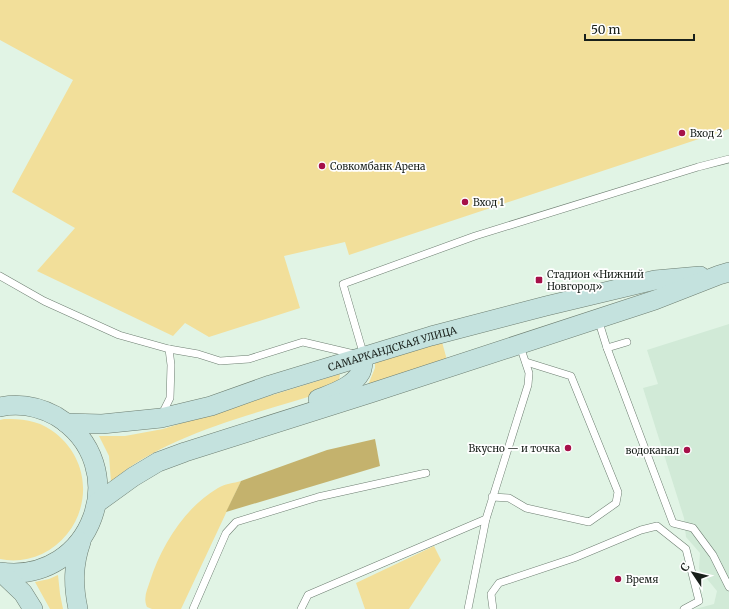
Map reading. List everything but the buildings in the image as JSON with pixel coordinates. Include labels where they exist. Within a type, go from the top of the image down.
[{"type":"main road","name":"САМАРКАНДСКАЯ УЛИЦА","points":[[66,423],[102,424],[161,418],[211,406],[270,385],[431,336],[538,308],[655,280],[724,273]]},
{"type":"main road","name":"САМАРКАНДСКАЯ УЛИЦА","points":[[97,503],[132,477],[158,462],[185,452],[655,300],[724,273]]},
{"type":"main road","points":[[294,418],[307,404],[343,388],[353,381],[361,371],[364,356]]},
{"type":"main road","points":[[0,407],[7,405],[28,406],[48,412],[66,423],[82,439],[93,459],[98,481],[97,503],[92,522],[81,540],[66,556],[46,567],[24,573],[1,572]]},
{"type":"main road","points":[[78,609],[74,593],[74,576],[76,558],[81,540]]},
{"type":"main road","points":[[1,572],[23,593],[33,609]]},
{"type":"lane","points":[[0,276],[44,301],[119,335],[198,354],[220,361],[249,359],[303,342],[364,356],[343,284],[475,236],[698,167],[729,159]]},
{"type":"lane","points":[[598,318],[607,348],[673,523],[693,528],[712,555],[729,587]]},
{"type":"lane","points":[[607,348],[627,342]]},
{"type":"lane","points":[[468,609],[492,496],[528,385],[529,373],[519,344]]},
{"type":"lane","points":[[161,418],[170,398],[172,365],[169,348]]},
{"type":"lane","points":[[492,496],[509,498],[526,508],[589,522],[616,503],[618,492],[571,376],[526,362]]},
{"type":"lane","points":[[193,609],[226,533],[236,522],[318,497],[426,473]]},
{"type":"lane","points":[[301,609],[308,595],[486,519]]},
{"type":"lane","points":[[493,609],[491,594],[499,583],[574,558],[641,530],[657,526],[686,549],[699,601],[684,609]]},
{"type":"shaded area","name":"Совкомбанк Арена","points":[[0,0],[729,0],[729,129],[349,255],[345,242],[284,256],[300,308],[209,337],[185,323],[173,336],[37,271],[75,228],[12,192],[73,80],[0,40]]},
{"type":"shaded area","name":"водоканал","points":[[729,324],[729,609],[695,609],[714,604],[717,591],[699,569],[700,553],[686,537],[684,518],[643,388],[658,384],[647,350]]},
{"type":"shaded area","points":[[442,342],[447,360],[368,385],[375,368],[375,362]]},
{"type":"shaded area","points":[[340,374],[339,381],[327,391],[242,417],[185,438],[158,450],[133,465],[111,482],[109,456],[99,436],[125,436],[163,429]]},
{"type":"shaded area","points":[[0,420],[29,421],[40,424],[51,430],[66,443],[76,459],[82,477],[83,495],[79,512],[71,529],[59,543],[42,554],[21,560],[0,559]]},
{"type":"shaded area","points":[[375,439],[380,466],[226,512],[241,481],[327,450]]},
{"type":"shaded area","points":[[241,481],[181,609],[152,609],[147,607],[145,600],[146,594],[155,568],[176,528],[206,496],[220,487]]},
{"type":"shaded area","points":[[434,546],[441,560],[409,609],[365,609],[356,583]]},
{"type":"shaded area","points":[[58,575],[63,609],[50,609],[35,582],[49,579]]},
{"type":"place","name":"Вход 2","points":[[682,133]]},
{"type":"place","name":"Совкомбанк Арена","points":[[322,166]]},
{"type":"place","name":"Вход 1","points":[[465,202]]},
{"type":"place","name":"Стадион «Нижний Новгород»","points":[[539,280]]},
{"type":"place","name":"Вкусно — и точка","points":[[568,448]]},
{"type":"place","name":"водоканал","points":[[687,450]]},
{"type":"place","name":"Время","points":[[618,579]]}]
